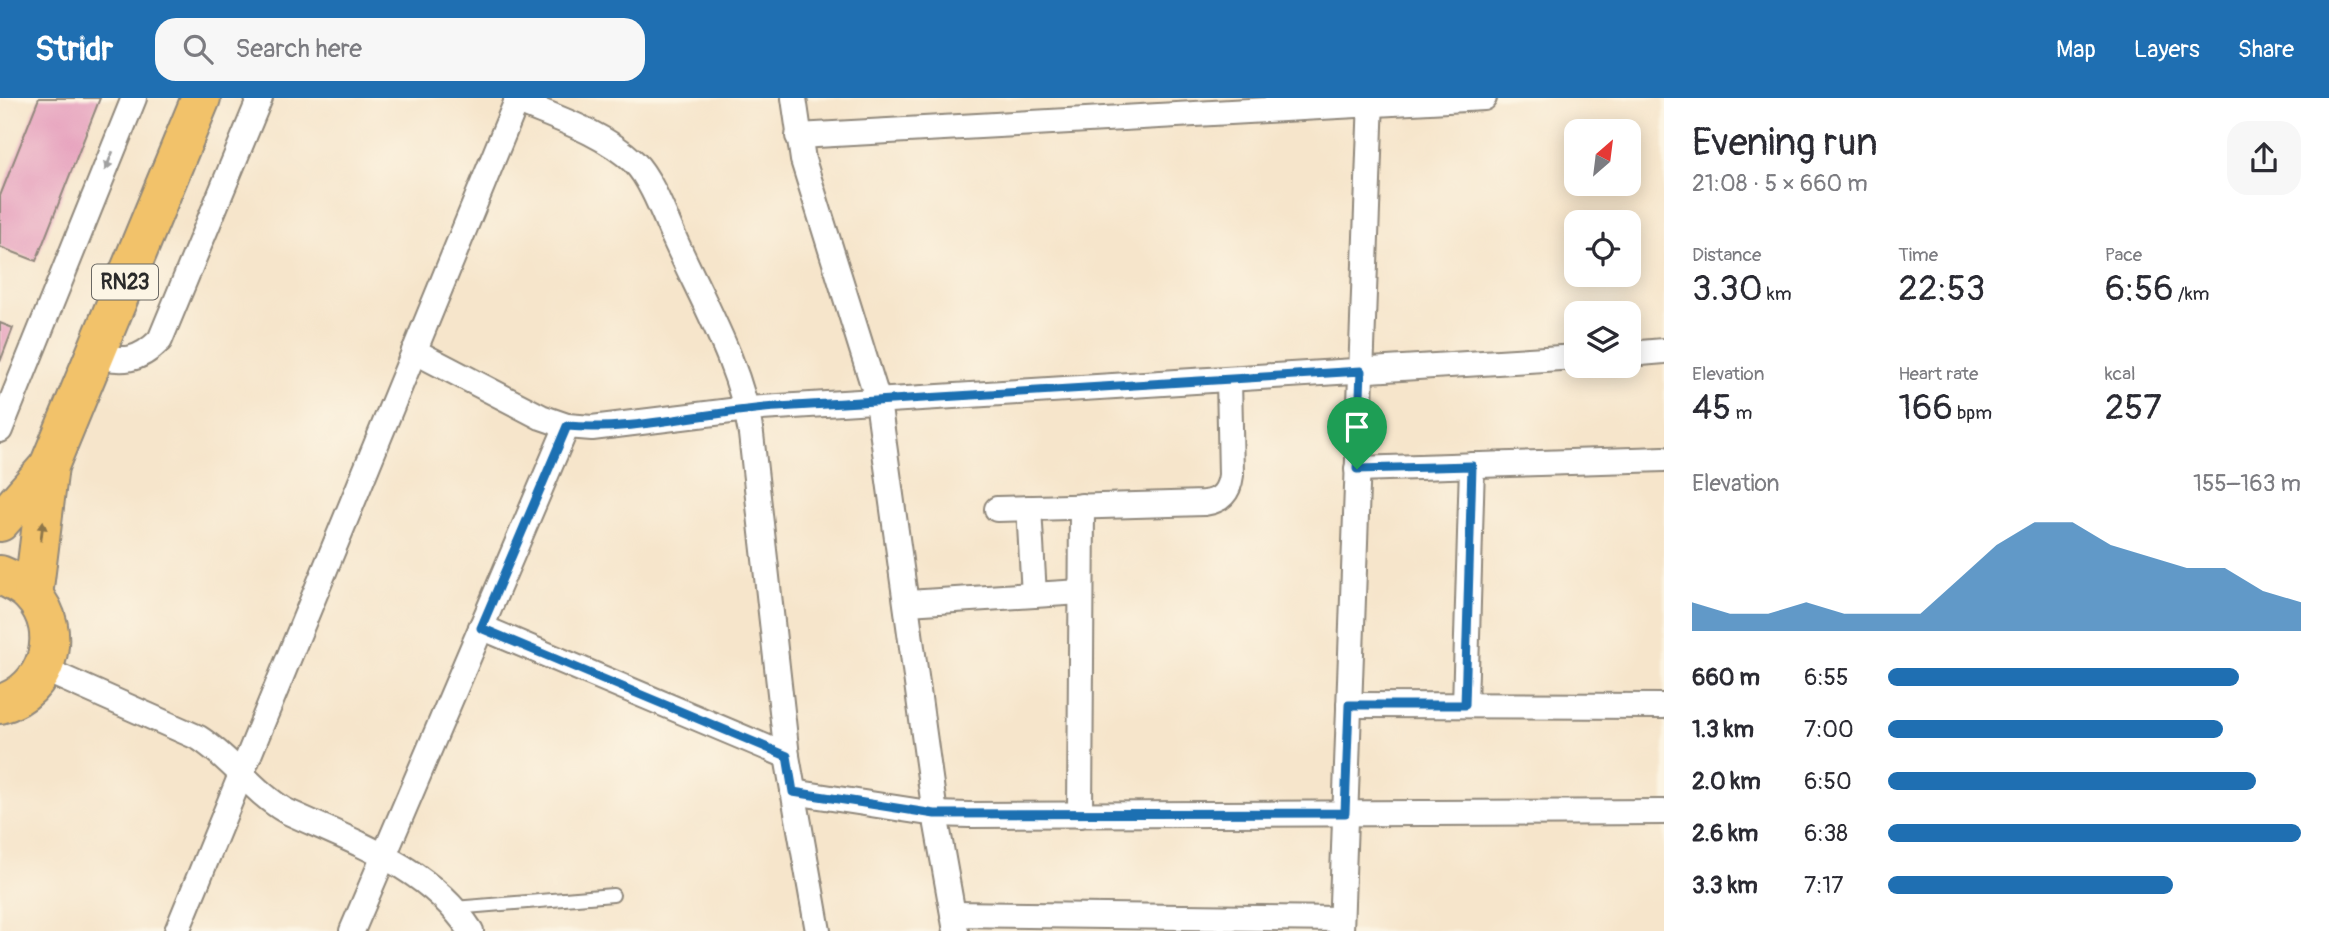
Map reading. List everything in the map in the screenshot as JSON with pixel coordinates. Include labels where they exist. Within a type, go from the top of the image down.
[{"type":"main road","name":"RN23","points":[[33,596],[49,466],[201,98]]},
{"type":"main road","name":"RN23","points":[[0,522],[49,466]]},
{"type":"main road","points":[[0,575],[18,583],[33,596],[44,612],[49,631],[49,650],[43,669],[30,687],[4,707]]},
{"type":"street","points":[[0,430],[134,98]]},
{"type":"street","points":[[94,356],[134,359],[148,352],[160,340],[260,98]]},
{"type":"street","points":[[794,98],[798,136],[810,184],[878,401],[908,603],[935,814],[955,922],[1341,925],[1371,101]]},
{"type":"street","points":[[798,136],[1371,101],[1484,98]]},
{"type":"street","points":[[177,931],[517,99],[606,141],[636,164],[655,195],[734,368],[747,409],[787,756],[818,931]]},
{"type":"street","points":[[414,351],[541,417],[567,426],[592,428],[747,409],[1564,358]]},
{"type":"street","points":[[1641,353],[1664,351]]},
{"type":"street","points":[[997,509],[1204,503],[1219,499],[1230,485],[1231,475],[1229,379]]},
{"type":"street","points":[[352,931],[567,426]]},
{"type":"street","points":[[1357,469],[1664,459]]},
{"type":"street","points":[[1465,705],[1472,466]]},
{"type":"street","points":[[1080,815],[1082,506]]},
{"type":"street","points":[[1029,508],[1034,595]]},
{"type":"street","points":[[908,603],[1081,592]]},
{"type":"street","points":[[481,628],[787,756]]},
{"type":"street","points":[[43,669],[199,738],[222,753],[260,793],[286,811],[414,872],[454,908],[471,931]]},
{"type":"street","points":[[1349,705],[1664,706]]},
{"type":"street","points":[[793,792],[935,814],[1664,812]]},
{"type":"lane","points":[[454,908],[613,895]]},
{"type":"building","points":[[39,98],[100,98],[36,261],[0,247],[0,196]]},
{"type":"building","points":[[0,323],[13,328],[0,362]]},
{"type":"route","points":[[1361,371],[1357,469],[1472,466],[1465,705],[1349,705],[1345,813],[935,814],[793,792],[787,756],[481,628],[567,426],[616,426],[747,409],[1361,371]]}]
